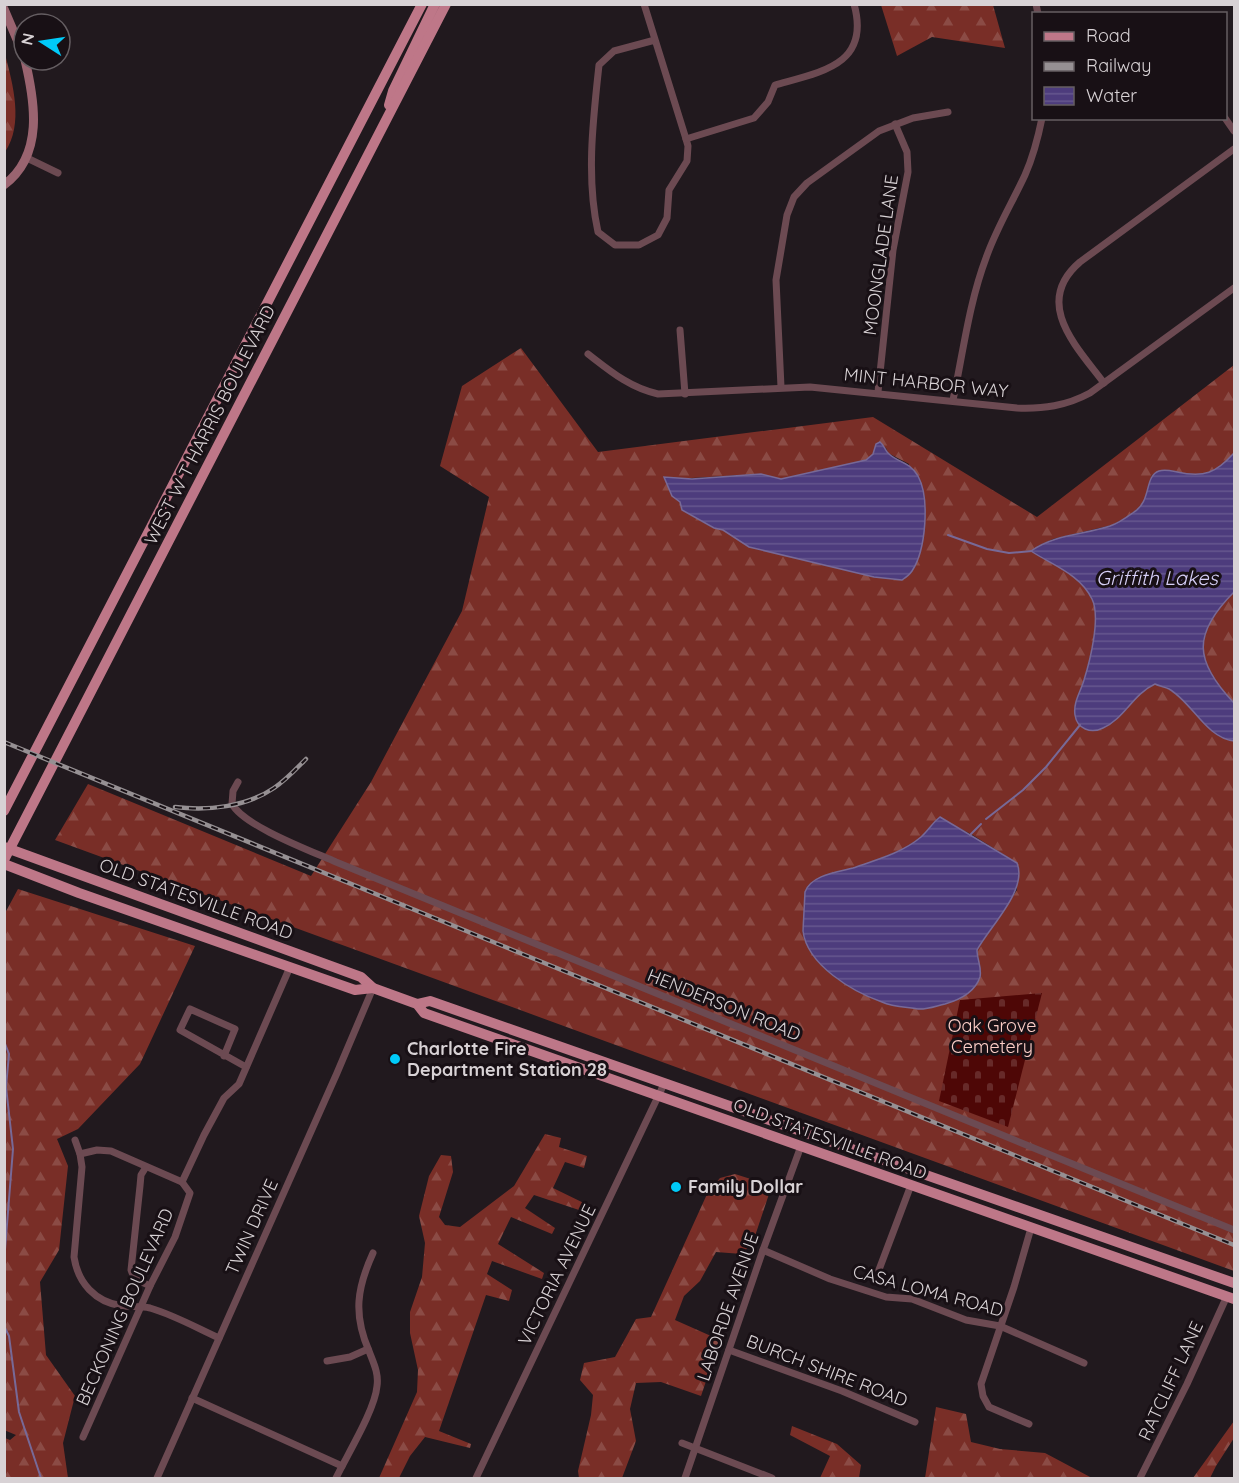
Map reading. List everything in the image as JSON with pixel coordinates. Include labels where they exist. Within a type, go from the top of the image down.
[{"type":"main road","name":"WEST W T HARRIS BOULEVARD","points":[[4,811],[422,4]]},
{"type":"main road","points":[[380,134],[393,92],[435,4]]},
{"type":"main road","name":"WEST W T HARRIS BOULEVARD","points":[[4,862],[7,848],[446,4]]},
{"type":"main road","points":[[4,9],[12,28]]},
{"type":"main road","points":[[4,185],[21,169],[32,140],[32,94],[28,72]]},
{"type":"main road","name":"OLD STATESVILLE ROAD","points":[[7,848],[361,977],[373,988],[417,1004],[424,1013],[1231,1297]]},
{"type":"main road","name":"OLD STATESVILLE ROAD","points":[[4,862],[79,893],[355,990],[373,988]]},
{"type":"main road","name":"OLD STATESVILLE ROAD","points":[[417,1004],[430,1001],[1234,1283]]},
{"type":"street","points":[[644,4],[688,146],[687,160],[669,190],[667,218],[658,235],[639,245],[615,244],[598,232],[592,205],[592,150],[599,65],[614,51],[655,40]]},
{"type":"street","points":[[686,139],[754,118],[768,102],[775,85],[811,75],[842,61],[854,46],[859,30],[854,4]]},
{"type":"street","points":[[781,387],[776,280],[791,203],[807,183],[865,141],[895,124],[922,116],[948,112]]},
{"type":"street","points":[[953,400],[976,291],[986,258],[1002,218],[1025,175],[1038,139],[1042,120]]},
{"type":"street","name":"MOONGLADE LANE","points":[[878,392],[893,250],[908,172],[906,152],[895,124]]},
{"type":"street","points":[[1104,383],[1063,324],[1059,304],[1061,290],[1067,278],[1080,262],[1234,149]]},
{"type":"street","points":[[27,158],[58,173]]},
{"type":"street","name":"MINT HARBOR WAY","points":[[588,354],[626,382],[641,390],[658,394],[781,387],[825,387],[1017,408],[1048,407],[1074,401],[1104,383],[1234,288]]},
{"type":"street","points":[[680,330],[685,394]]},
{"type":"street","name":"HENDERSON ROAD","points":[[238,782],[233,791],[232,804],[240,814],[268,831],[336,862],[1234,1230]]},
{"type":"street","name":"BECKONING BOULEVARD","points":[[83,1437],[150,1286],[175,1237],[190,1193],[183,1182],[224,1098],[239,1084],[290,967]]},
{"type":"street","name":"TWIN DRIVE","points":[[157,1479],[373,988]]},
{"type":"street","points":[[224,1056],[235,1029],[190,1009],[180,1030],[224,1056],[246,1067]]},
{"type":"street","name":"VICTORIA AVENUE","points":[[476,1479],[664,1084]]},
{"type":"street","points":[[75,1140],[80,1154],[81,1167],[74,1257],[79,1275],[89,1290],[104,1301],[153,1309],[219,1338]]},
{"type":"street","name":"LABORDE AVENUE","points":[[685,1479],[801,1146]]},
{"type":"street","points":[[80,1154],[97,1149],[111,1151],[183,1182]]},
{"type":"street","points":[[146,1167],[141,1175],[131,1270],[136,1279],[150,1286]]},
{"type":"street","points":[[877,1275],[911,1185]]},
{"type":"street","points":[[1029,1424],[989,1407],[983,1396],[981,1384],[1031,1228]]},
{"type":"street","name":"CASA LOMA ROAD","points":[[763,1250],[830,1279],[886,1297],[912,1299],[966,1320],[1000,1326],[1084,1363]]},
{"type":"street","points":[[336,1479],[374,1402],[378,1387],[376,1369],[358,1316],[358,1301],[365,1270],[373,1253]]},
{"type":"street","name":"RATCLIFF LANE","points":[[1140,1479],[1231,1297]]},
{"type":"street","points":[[327,1361],[350,1358],[368,1349]]},
{"type":"street","name":"BURCH SHIRE ROAD","points":[[729,1350],[842,1391],[915,1422]]},
{"type":"street","points":[[192,1398],[342,1467]]},
{"type":"street","points":[[682,1443],[772,1479]]},
{"type":"green space","points":[[881,5],[993,5],[1005,48],[932,37],[897,56]]},
{"type":"green space","points":[[5,54],[14,91],[15,117],[11,141],[5,152]]},
{"type":"green space","points":[[521,348],[598,452],[873,417],[1037,517],[1234,365],[1234,453],[1229,458],[1212,471],[1200,475],[1166,470],[1152,475],[1144,504],[1125,518],[1112,525],[1053,539],[1038,546],[1042,558],[1064,570],[1083,585],[1095,607],[1092,646],[1079,694],[1130,705],[1143,689],[1155,684],[1177,695],[1207,726],[1224,738],[1234,741],[1234,1271],[55,840],[88,784],[311,876],[371,782],[462,611],[489,497],[440,466],[462,386]],"holes":[[[876,444],[909,464],[902,580],[874,577],[749,547],[723,530],[713,528],[682,510],[674,479],[761,474],[781,479],[866,460],[873,454]],[[938,818],[971,834],[1017,863],[1017,890],[977,950],[979,962],[918,1009],[886,1004],[859,992],[836,978],[817,960],[803,935],[805,915],[871,862],[903,849],[920,838]]]},
{"type":"green space","points":[[1234,592],[1234,703],[1211,674],[1203,648],[1211,621]]},
{"type":"green space","points":[[18,889],[195,946],[140,1064],[78,1129],[57,1139],[68,1166],[59,1250],[40,1282],[46,1355],[75,1396],[63,1443],[68,1478],[5,1478],[5,1438],[10,1440],[16,1435],[4,1430],[4,915]]},
{"type":"green space","name":"Oak Grove Cemetery","points":[[1042,993],[1008,1127],[939,1101],[960,1000]]},
{"type":"green space","points":[[545,1134],[561,1138],[559,1147],[587,1156],[584,1168],[565,1162],[553,1188],[592,1207],[588,1213],[534,1195],[525,1208],[555,1228],[552,1234],[511,1217],[498,1244],[544,1273],[542,1279],[492,1261],[487,1274],[512,1290],[509,1301],[486,1295],[439,1431],[471,1444],[470,1448],[425,1437],[410,1456],[399,1478],[379,1478],[417,1392],[418,1370],[410,1333],[410,1312],[422,1277],[425,1243],[419,1216],[429,1176],[441,1155],[451,1156],[453,1172],[439,1217],[445,1225],[460,1227],[514,1186]]},
{"type":"green space","points":[[735,1174],[766,1184],[771,1188],[753,1242],[742,1254],[716,1252],[700,1281],[684,1296],[675,1320],[720,1340],[701,1396],[661,1382],[636,1383],[630,1409],[636,1441],[622,1478],[579,1478],[578,1471],[591,1415],[593,1395],[580,1380],[584,1363],[615,1357],[636,1319],[651,1317],[708,1192],[720,1178]]},
{"type":"green space","points":[[936,1407],[966,1414],[971,1442],[1000,1449],[1045,1453],[1092,1478],[925,1478]]},
{"type":"green space","points":[[1234,1421],[1234,1438],[1210,1478],[1193,1478]]},
{"type":"green space","points":[[792,1426],[837,1444],[861,1465],[859,1478],[820,1478],[830,1456],[790,1435]]},
{"type":"water","points":[[880,442],[887,452],[915,471],[924,497],[925,524],[921,550],[912,571],[902,580],[874,577],[749,547],[723,530],[714,528],[682,510],[680,502],[672,496],[664,477],[692,479],[761,474],[781,479],[866,460],[873,454],[876,444]]},
{"type":"water","name":"Griffith Lakes","points":[[1234,453],[1234,592],[1211,621],[1203,648],[1211,674],[1234,703],[1234,741],[1215,733],[1177,695],[1155,684],[1147,688],[1110,724],[1098,730],[1085,729],[1076,720],[1075,710],[1092,651],[1095,617],[1092,599],[1087,590],[1073,577],[1031,551],[1050,541],[1100,529],[1123,520],[1140,507],[1151,478],[1159,471],[1202,474],[1215,469]]},
{"type":"water","points":[[940,817],[1017,863],[1019,874],[1017,885],[1006,908],[977,950],[980,977],[966,995],[928,1008],[918,1009],[891,1005],[845,984],[833,976],[813,955],[806,943],[803,931],[805,892],[808,886],[819,878],[880,859],[914,843]]},
{"type":"waterway","points":[[948,535],[987,549],[1009,553],[1032,551]]},
{"type":"waterway","points":[[986,819],[1023,790],[1046,767],[1080,725]]},
{"type":"waterway","points":[[970,835],[981,824]]},
{"type":"waterway","points":[[4,1041],[9,1054],[6,1087],[13,1149],[4,1262]]},
{"type":"waterway","points":[[4,1326],[9,1336],[19,1412],[41,1478]]},
{"type":"railway","points":[[4,742],[1234,1245]]},
{"type":"railway","points":[[175,807],[213,808],[251,800],[278,785],[306,759]]},
{"type":"place","name":"Charlotte Fire Department Station 28","points":[[395,1059]]},
{"type":"place","name":"Family Dollar","points":[[676,1187]]}]
